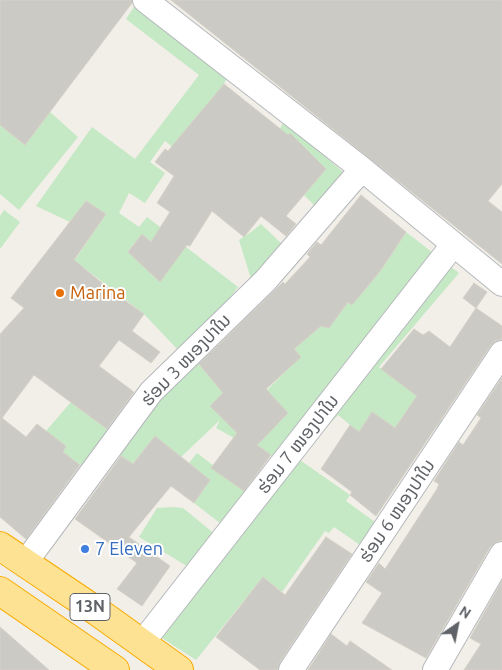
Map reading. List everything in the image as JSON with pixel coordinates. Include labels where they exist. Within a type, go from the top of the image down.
[{"type":"highway","name":"13N","points":[[0,546],[179,670]]},
{"type":"highway","name":"13N","points":[[0,591],[106,667]]},
{"type":"street","points":[[145,0],[362,169],[502,284]]},
{"type":"street","name":"ຮ່ອມ 3 ໜອງປາໃນ","points":[[25,563],[151,392],[265,281],[362,169]]},
{"type":"street","name":"ຮ່ອມ 7 ໜອງປາໃນ","points":[[142,643],[453,245]]},
{"type":"street","name":"ຮ່ອມ 6 ໜອງປາໃນ","points":[[292,670],[502,352]]},
{"type":"street","points":[[435,670],[502,554]]},
{"type":"green space","points":[[136,4],[227,77],[210,102],[181,154],[165,141],[150,162],[165,173],[145,203],[129,193],[119,213],[139,227],[147,217],[238,287],[214,319],[178,350],[144,314],[83,267],[66,269],[77,257],[106,214],[86,201],[70,222],[36,206],[92,127],[135,159],[199,75],[126,19]],"holes":[[[142,234],[174,261],[160,282],[128,251]]]},
{"type":"green space","points":[[50,112],[78,137],[19,210],[0,194],[0,125],[25,145]]},
{"type":"green space","points":[[284,121],[358,185],[330,221],[304,195],[326,169],[290,133],[259,170]]},
{"type":"green space","points":[[4,210],[20,222],[0,249],[0,216]]},
{"type":"green space","points":[[261,224],[285,247],[252,282],[239,240]]},
{"type":"green space","points":[[406,232],[459,273],[379,367],[422,399],[446,424],[441,430],[408,409],[395,428],[372,413],[359,432],[338,415],[297,458],[350,495],[346,501],[379,525],[363,547],[334,527],[329,533],[325,531],[282,592],[263,577],[196,660],[162,638],[238,537],[194,503],[206,486],[184,469],[197,453],[222,472],[221,475],[248,493],[273,457],[247,438],[234,438],[216,428],[220,420],[181,457],[155,436],[133,464],[117,453],[194,358],[223,393],[267,390],[300,357],[294,349],[321,326],[329,328],[348,302],[352,304],[381,270]]},
{"type":"green space","points":[[71,402],[108,430],[85,468],[63,452],[66,446],[46,431]]},
{"type":"green space","points":[[157,508],[183,508],[216,535],[190,568],[139,537]]},
{"type":"building","points":[[0,0],[132,0],[132,3],[25,145],[0,125]]},
{"type":"building","points":[[171,0],[502,0],[502,184],[488,201],[502,212],[502,264]]},
{"type":"building","points":[[224,84],[288,135],[290,133],[326,169],[286,216],[296,224],[286,236],[261,216],[244,237],[212,211],[190,246],[187,245],[160,282],[128,252],[142,234],[151,242],[170,212],[157,203],[174,176],[155,162],[165,149],[168,151]]},
{"type":"building","points":[[361,195],[406,232],[381,270],[352,305],[348,302],[329,328],[321,326],[294,349],[301,357],[266,389],[288,413],[257,445],[271,455],[244,491],[211,468],[237,433],[210,406],[223,393],[199,364],[283,282],[285,284],[310,257],[307,254],[317,242],[321,245]]},
{"type":"building","points":[[86,201],[106,214],[74,260],[113,292],[144,314],[132,331],[160,352],[151,363],[119,340],[99,366],[134,392],[107,429],[34,375],[2,418],[26,437],[37,424],[66,446],[63,452],[80,465],[26,539],[0,517],[0,334],[24,308],[11,298]]},
{"type":"building","points":[[474,283],[487,292],[476,308],[463,298]]},
{"type":"building","points":[[476,308],[502,326],[502,339],[495,341],[491,345],[376,516],[350,495],[352,492],[321,469],[350,425],[359,432],[372,412],[395,428],[417,396],[381,369],[414,329],[423,335],[429,331],[450,347]]},
{"type":"building","points":[[502,378],[502,540],[490,547],[426,658],[362,623],[382,593],[366,582],[379,563],[385,569],[437,489],[439,484],[434,481],[459,442],[463,445],[481,418],[477,415]]},
{"type":"building","points":[[155,436],[210,480],[194,503],[171,486],[129,537],[170,566],[142,606],[117,589],[137,563],[75,519],[121,456],[133,464]]},
{"type":"building","points":[[326,537],[352,554],[280,662],[277,670],[260,670],[216,637],[263,577],[285,595]]},
{"type":"building","points":[[502,581],[502,670],[464,670],[481,644],[470,638]]},
{"type":"building","points":[[0,627],[49,670],[0,670]]},
{"type":"building","points":[[331,634],[347,646],[350,641],[392,670],[308,670]]},
{"type":"place","name":"Marina","points":[[60,293]]},
{"type":"place","name":"7 Eleven","points":[[85,549]]}]
